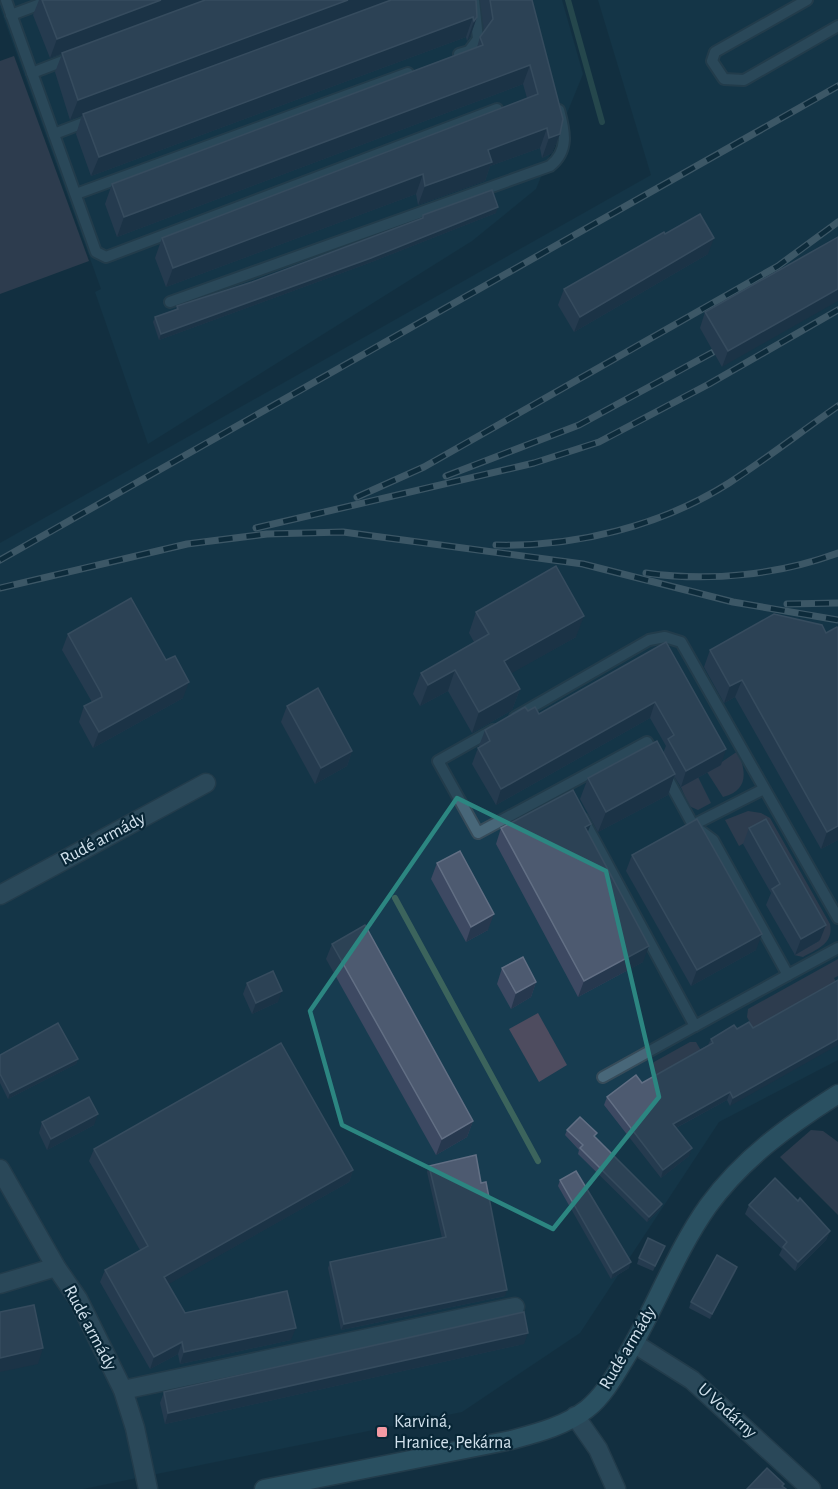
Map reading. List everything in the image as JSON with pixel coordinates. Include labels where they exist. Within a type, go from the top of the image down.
[{"type":"main road","name":"Rudé armády","points":[[264,1489],[512,1440],[548,1429],[575,1416],[599,1397],[634,1344],[686,1244],[720,1191],[767,1143],[838,1094]]},
{"type":"street","name":"Rudé armády","points":[[0,895],[206,783]]},
{"type":"street","name":"Rudé armády","points":[[0,1169],[56,1267],[78,1299],[123,1390],[135,1428],[148,1489]]},
{"type":"street","name":"Rudé armády","points":[[0,1284],[56,1267]]},
{"type":"street","name":"Rudé armády","points":[[123,1390],[515,1307]]},
{"type":"street","name":"U Vodárny","points":[[634,1344],[692,1380],[811,1489]]},
{"type":"street","points":[[575,1416],[598,1449],[616,1489]]},
{"type":"lane","points":[[6,0],[96,252],[106,257],[496,110]]},
{"type":"lane","points":[[11,15],[51,0]]},
{"type":"lane","points":[[447,59],[469,51],[478,39],[474,0]]},
{"type":"lane","points":[[807,0],[715,52],[712,61],[724,79],[744,80],[838,26]]},
{"type":"lane","points":[[32,73],[87,52]]},
{"type":"lane","points":[[76,194],[424,67]]},
{"type":"lane","points":[[170,302],[550,166],[559,158],[564,146],[565,132],[556,99]]},
{"type":"lane","points":[[54,134],[98,118]]},
{"type":"lane","points":[[788,975],[713,840],[693,825],[647,742],[478,833],[438,761],[650,640],[665,637],[681,642],[838,918]]},
{"type":"lane","points":[[565,787],[571,797]]},
{"type":"lane","points":[[693,825],[764,789]]},
{"type":"lane","points":[[577,808],[695,1026]]},
{"type":"lane","points":[[603,1077],[838,948]]},
{"type":"highlighted area","points":[[457,798],[606,871],[659,1097],[553,1229],[342,1125],[310,1011]]},
{"type":"shaded area","points":[[0,0],[562,0],[583,74],[536,189],[472,241],[148,444],[95,292],[101,289],[0,8]]},
{"type":"shaded area","points":[[598,0],[838,0],[838,1060],[719,1122],[580,1333],[462,1412],[83,1489],[0,1489],[0,543],[651,175]]},
{"type":"shaded area","points":[[14,56],[89,261],[0,294],[0,61]]},
{"type":"shaded area","points":[[738,751],[743,766],[743,779],[737,790],[723,797],[707,772]]},
{"type":"shaded area","points":[[698,777],[711,803],[698,810],[689,806],[680,785]]},
{"type":"shaded area","points":[[748,811],[761,813],[770,818],[830,924],[830,936],[824,945],[803,957],[794,955],[819,941],[758,835],[739,846],[725,820]]},
{"type":"shaded area","points":[[838,959],[838,976],[834,978],[838,986],[755,1032],[747,1017],[748,1009]]},
{"type":"shaded area","points":[[538,1013],[567,1065],[539,1082],[509,1029]]},
{"type":"shaded area","points":[[690,1042],[696,1042],[703,1054],[658,1080],[651,1068],[654,1062]]},
{"type":"shaded area","points":[[811,1130],[823,1131],[838,1142],[838,1215],[780,1157]]},
{"type":"building","points":[[42,0],[161,0],[57,39]]},
{"type":"building","points":[[205,0],[348,0],[78,100],[62,53]]},
{"type":"building","points":[[391,0],[476,0],[477,17],[474,21],[473,17],[99,157],[83,114]]},
{"type":"building","points":[[490,0],[532,0],[563,119],[560,134],[549,138],[547,128],[488,150],[492,162],[425,186],[423,174],[173,268],[162,238],[538,94],[530,65],[124,217],[112,184],[483,45],[480,37],[493,19]]},
{"type":"building","points":[[492,190],[498,207],[371,258],[161,334],[155,317],[178,309],[177,306],[252,282]]},
{"type":"building","points":[[700,214],[714,238],[580,317],[564,289]]},
{"type":"building","points":[[838,237],[838,289],[728,351],[705,312]]},
{"type":"building","points":[[556,566],[584,616],[504,661],[520,689],[479,712],[455,670],[428,685],[421,673],[489,634],[476,612]]},
{"type":"building","points":[[131,598],[166,660],[175,656],[189,682],[99,732],[84,706],[102,697],[101,693],[68,634]]},
{"type":"building","points":[[774,614],[822,625],[826,633],[838,628],[838,826],[827,832],[742,680],[730,686],[710,650]]},
{"type":"building","points":[[666,642],[726,749],[686,771],[668,739],[674,735],[655,702],[501,789],[478,748],[490,741],[485,730],[525,707],[528,711],[535,707],[539,714]]},
{"type":"building","points":[[318,688],[352,751],[321,768],[287,706]]},
{"type":"building","points":[[657,741],[675,774],[606,812],[588,778]]},
{"type":"building","points":[[573,790],[591,824],[585,827],[649,946],[584,981],[501,828]]},
{"type":"building","points":[[697,819],[762,934],[697,970],[632,855]]},
{"type":"building","points":[[766,819],[826,925],[801,939],[772,889],[780,884],[749,828]]},
{"type":"building","points":[[460,851],[494,914],[471,927],[437,863]]},
{"type":"building","points":[[365,925],[473,1121],[442,1139],[332,944]]},
{"type":"building","points":[[523,957],[536,982],[516,993],[502,968]]},
{"type":"building","points":[[273,971],[282,991],[256,1003],[247,983]]},
{"type":"building","points":[[838,980],[838,1039],[733,1098],[730,1092],[673,1124],[692,1148],[663,1170],[607,1097],[636,1075],[642,1083],[713,1043],[711,1039],[734,1025],[737,1029],[749,1022],[753,1028]]},
{"type":"building","points":[[58,1023],[78,1059],[10,1093],[0,1074],[0,1055]]},
{"type":"building","points":[[281,1043],[353,1170],[164,1277],[185,1313],[287,1291],[296,1328],[184,1352],[182,1342],[154,1357],[105,1270],[148,1246],[94,1149]]},
{"type":"building","points":[[89,1097],[98,1114],[51,1139],[42,1122]]},
{"type":"building","points":[[580,1117],[597,1133],[594,1136],[662,1204],[649,1217],[580,1148],[583,1145],[567,1130]]},
{"type":"building","points":[[476,1155],[481,1183],[486,1182],[507,1290],[344,1324],[330,1262],[446,1237],[429,1166]]},
{"type":"building","points":[[576,1171],[631,1262],[613,1273],[560,1180]]},
{"type":"building","points":[[775,1178],[798,1201],[800,1198],[830,1231],[798,1262],[783,1247],[787,1242],[749,1205]]},
{"type":"building","points":[[648,1238],[665,1246],[655,1266],[639,1258]]},
{"type":"building","points":[[717,1255],[737,1267],[712,1314],[691,1302]]},
{"type":"building","points":[[34,1305],[43,1348],[0,1358],[0,1312]]},
{"type":"building","points":[[524,1312],[528,1333],[168,1413],[164,1392]]},
{"type":"building","points":[[767,1468],[784,1484],[782,1486],[786,1489],[747,1489]]},
{"type":"waterway","points":[[568,0],[602,122]]},
{"type":"waterway","points":[[395,898],[538,1161]]},
{"type":"railway","points":[[0,560],[838,86]]},
{"type":"railway","points":[[357,497],[424,467],[778,266],[838,222]]},
{"type":"railway","points":[[256,528],[534,463],[599,442],[709,384],[838,310]]},
{"type":"railway","points":[[446,476],[579,425],[728,344]]},
{"type":"railway","points":[[496,545],[526,545],[587,538],[617,531],[675,511],[729,483],[838,406]]},
{"type":"railway","points":[[0,588],[187,544],[267,534],[343,532],[583,564],[733,602],[838,620]]},
{"type":"railway","points":[[646,573],[694,577],[743,575],[792,567],[838,553]]},
{"type":"railway","points":[[787,604],[838,603]]},
{"type":"place","name":"Karviná, Hranice, Pekárna","points":[[382,1432]]}]
